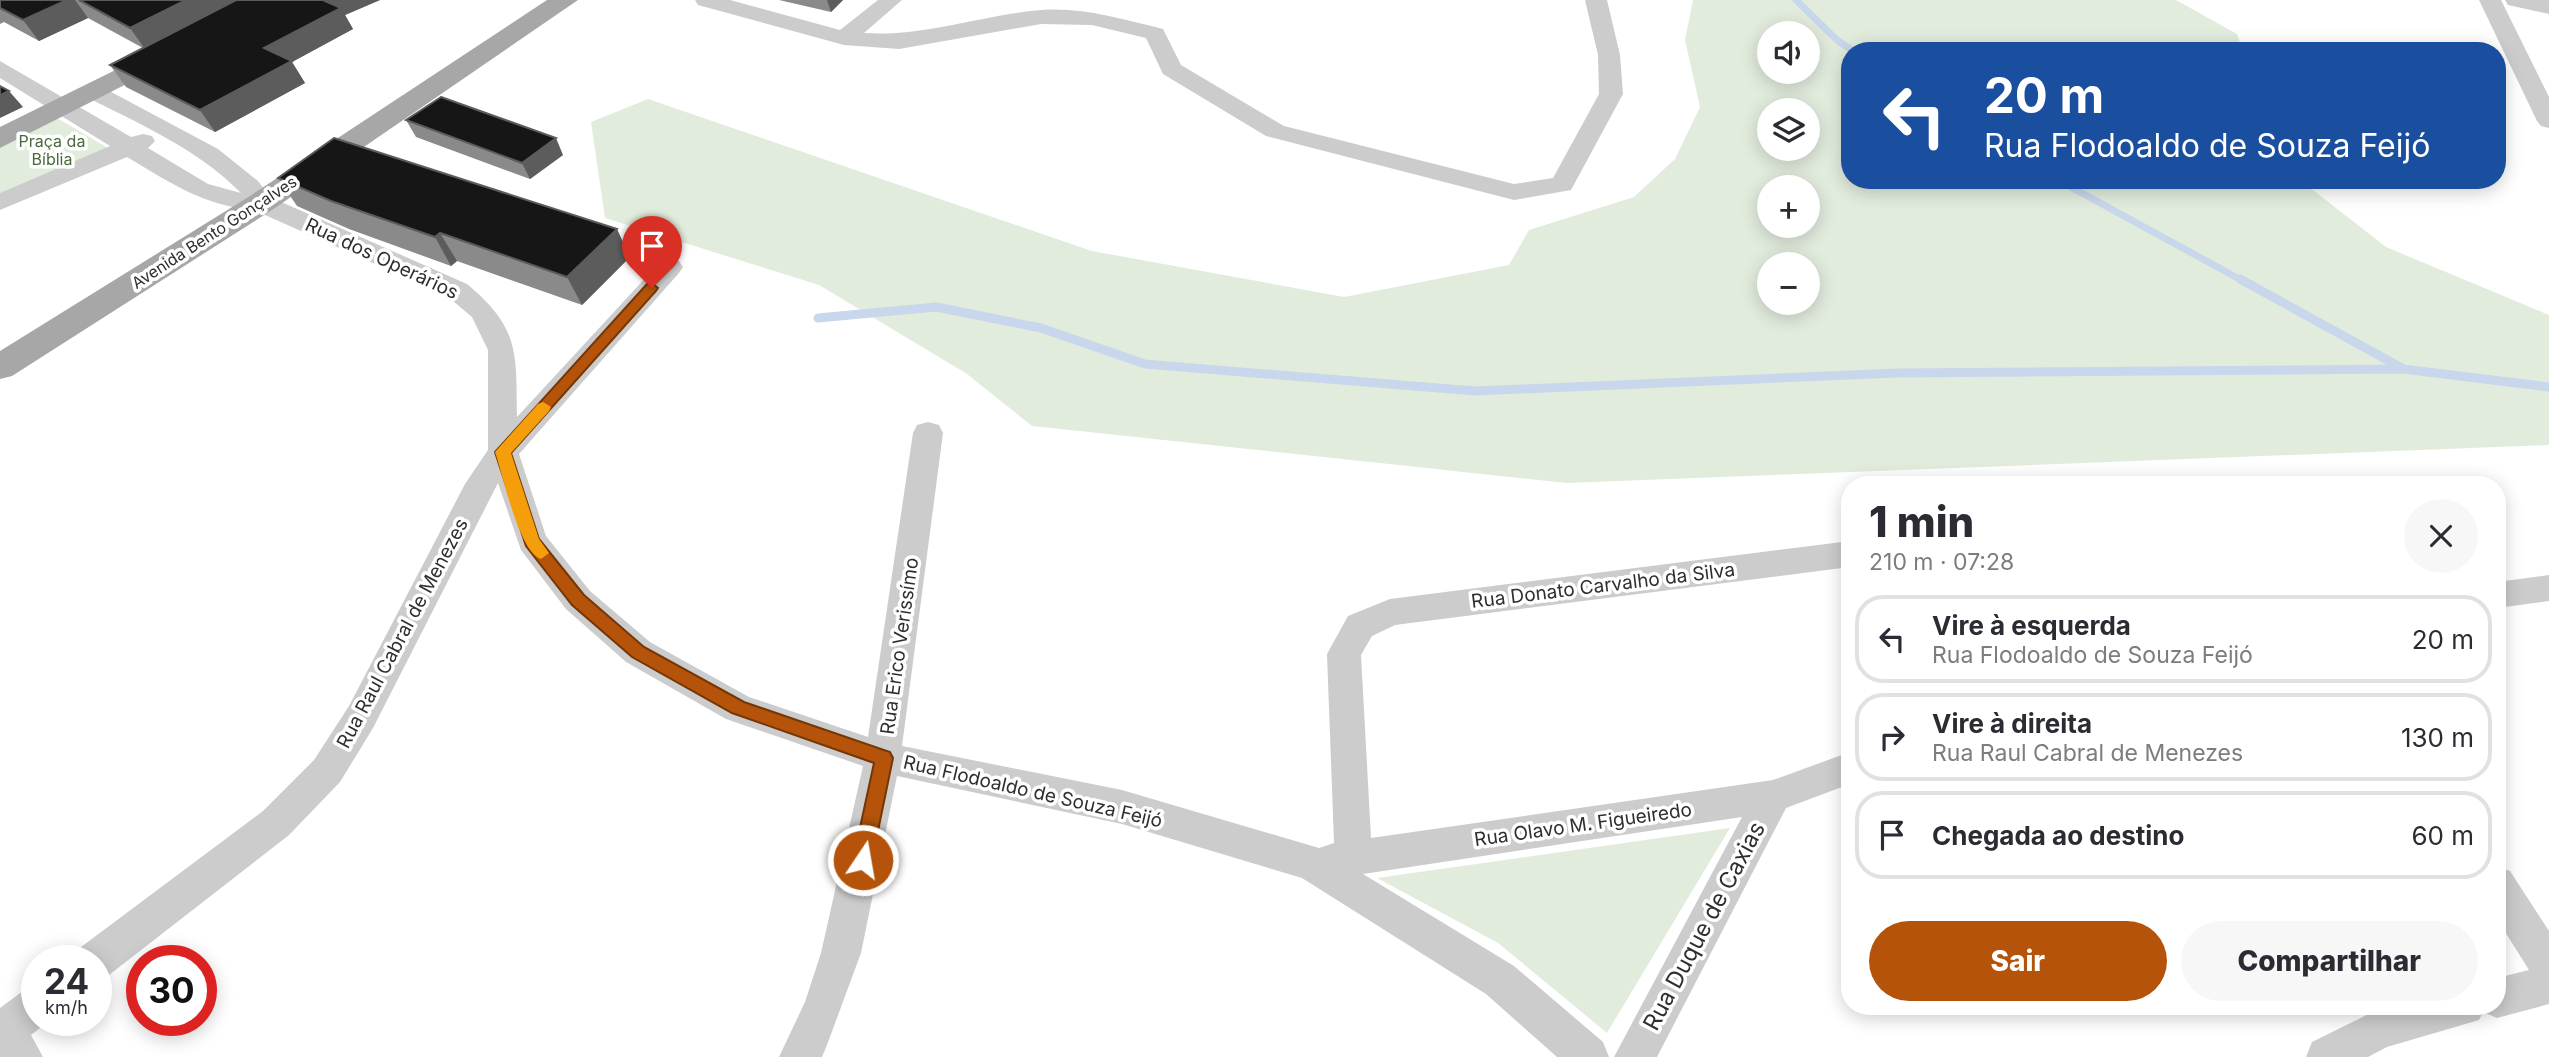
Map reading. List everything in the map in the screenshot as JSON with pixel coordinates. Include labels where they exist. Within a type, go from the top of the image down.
[{"type":"main road","name":"Avenida Bento Gonçalves","points":[[0,367],[261,203],[565,0]]},
{"type":"main road","points":[[0,139],[183,44]]},
{"type":"street","points":[[706,0],[844,38],[899,42],[1041,17],[1092,18],[1155,34],[1171,69],[1275,131],[1514,192],[1562,184],[1611,94],[1609,55],[1596,0]]},
{"type":"street","points":[[844,38],[891,0]]},
{"type":"street","points":[[1041,17],[1079,0]]},
{"type":"street","points":[[2490,0],[2549,121]]},
{"type":"street","points":[[2516,0],[2549,7]]},
{"type":"street","name":"Rua dos Operários","points":[[0,68],[199,190],[229,200],[261,203],[457,290],[482,312],[502,350],[503,452]]},
{"type":"street","name":"Rua dos Operários","points":[[92,92],[166,129],[235,173],[253,188],[261,203]]},
{"type":"street","points":[[0,202],[131,147],[166,129]]},
{"type":"street","name":"Rua Raul Cabral de Menezes","points":[[112,948],[276,823],[327,771],[361,717],[480,484],[503,452],[670,267]]},
{"type":"street","name":"Rua Raul Cabral de Menezes","points":[[503,415],[531,406],[558,391]]},
{"type":"street","name":"Rua Erico Verissímo","points":[[800,1057],[822,1014],[847,937],[884,758],[928,433]]},
{"type":"street","name":"Rua Flodoaldo de Souza Feijó","points":[[503,452],[532,541],[578,600],[638,652],[738,708],[884,758],[1122,807],[1312,863],[1500,980],[1588,1057]]},
{"type":"street","name":"Rua Donato Carvalho da Silva","points":[[1353,858],[1344,654],[1360,626],[1390,612],[1841,555]]},
{"type":"street","points":[[2506,594],[2549,588]]},
{"type":"street","name":"Rua Olavo M. Figueiredo","points":[[1312,863],[1773,796],[1841,771]]},
{"type":"street","name":"Rua Duque de Caxias","points":[[1635,1057],[1773,796]]},
{"type":"street","points":[[2506,898],[2549,966]]},
{"type":"street","points":[[2506,996],[2549,984]]},
{"type":"street","points":[[2327,1057],[2380,1028],[2430,1015]]},
{"type":"street","points":[[6,1038],[21,1022]]},
{"type":"green space","points":[[1693,0],[2176,0],[2237,34],[2240,42],[1841,42],[1841,189],[2312,189],[2386,247],[2549,315],[2549,445],[1567,483],[1032,426],[967,374],[819,285],[605,218],[591,122],[648,99],[1092,251],[1344,297],[1509,265],[1529,230],[1634,197],[1675,159],[1700,107],[1685,40]]},
{"type":"green space","name":"Praça da Bíblia","points":[[57,118],[115,152],[0,199],[0,147]]},
{"type":"green space","points":[[1730,828],[1607,1033],[1498,943],[1377,878]]},
{"type":"building","points":[[0,0],[67,0],[23,20],[0,8]]},
{"type":"building","points":[[79,0],[186,0],[130,28]]},
{"type":"building","points":[[236,0],[323,0],[341,8],[264,48],[292,61],[200,110],[110,65]]},
{"type":"building","points":[[0,86],[9,91],[0,95]]},
{"type":"building","points":[[441,97],[556,138],[522,163],[406,120]]},
{"type":"building","points":[[334,138],[617,229],[567,277],[440,233],[435,237],[331,201],[278,178]]},
{"type":"waterway","points":[[1796,0],[1841,43]]},
{"type":"waterway","points":[[2074,189],[2243,281]]},
{"type":"waterway","points":[[2240,279],[2402,368]]},
{"type":"waterway","points":[[818,318],[936,307],[1041,328],[1145,364],[1475,391],[1898,373],[2403,369],[2549,387]]},
{"type":"slow traffic","points":[[541,553],[532,541],[503,452],[543,407]]},
{"type":"route","points":[[652,288],[503,452],[532,541],[578,600],[638,652],[738,708],[884,758],[863,860]]}]
